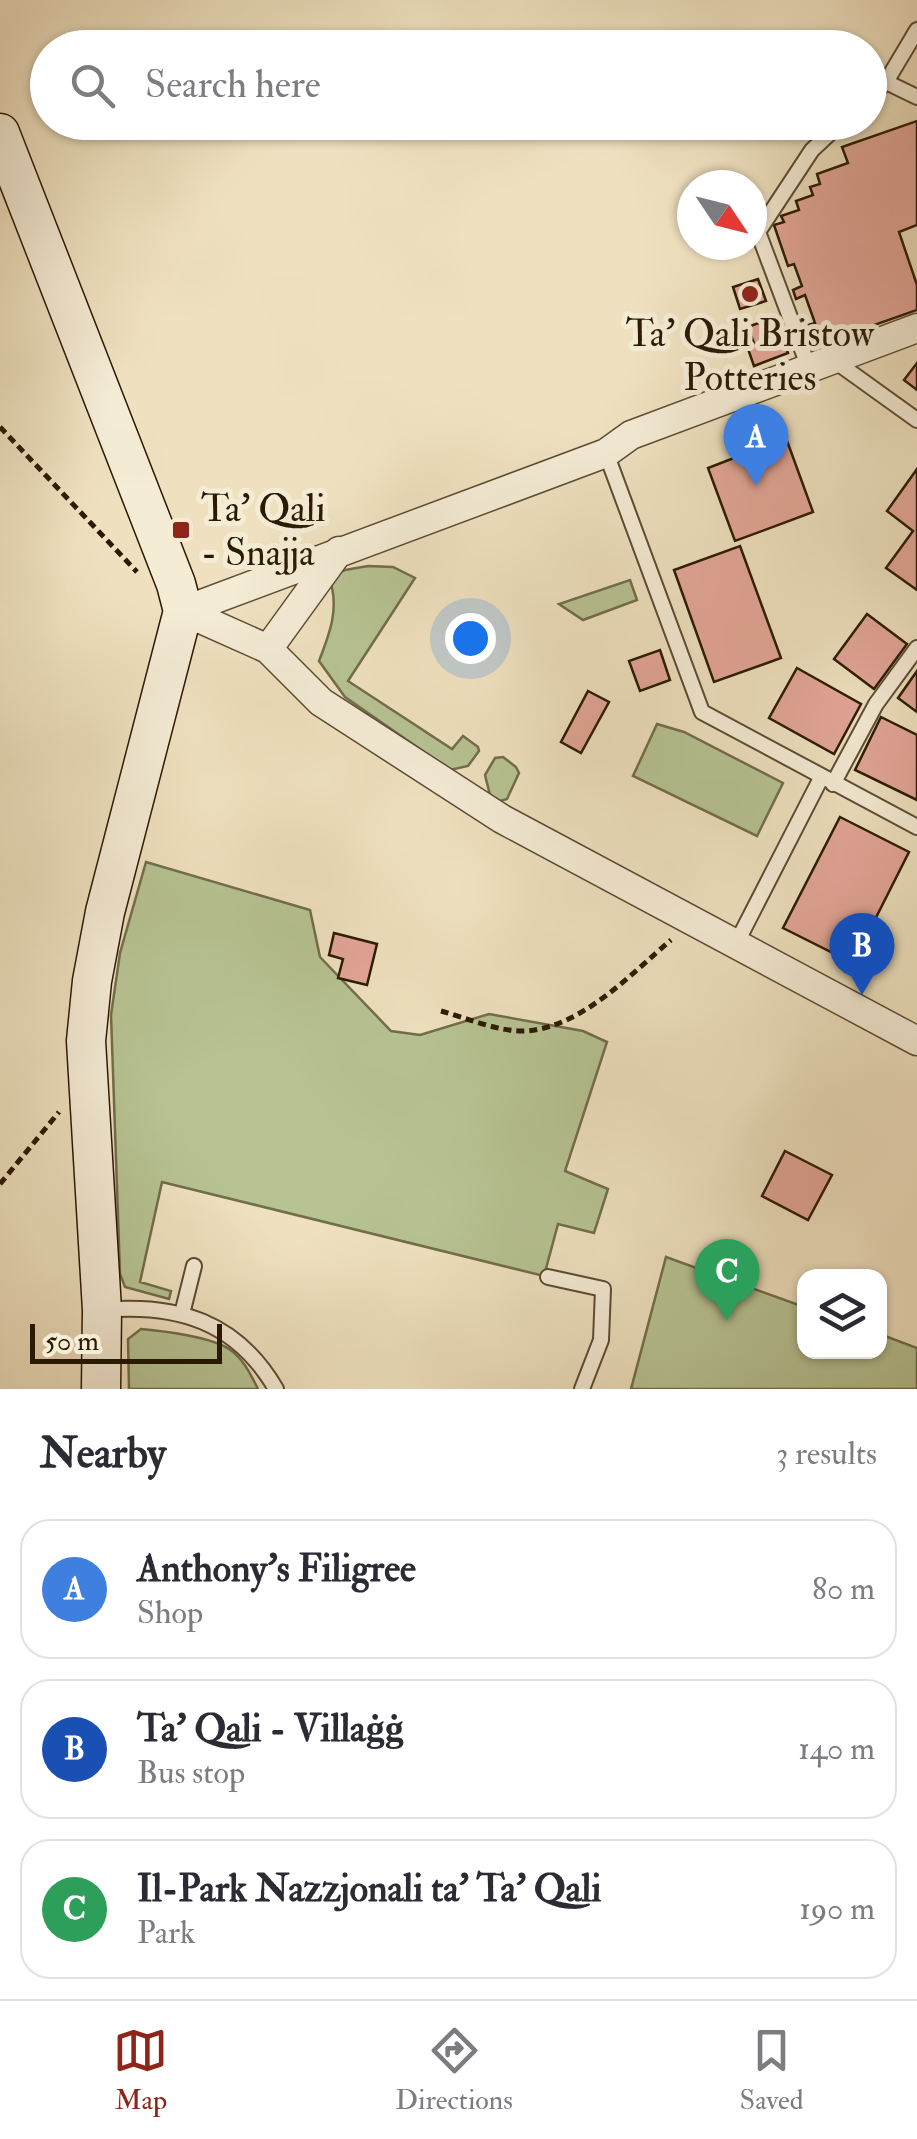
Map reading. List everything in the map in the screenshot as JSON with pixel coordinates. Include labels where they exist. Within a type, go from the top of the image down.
[{"type":"main road","points":[[0,132],[179,598],[92,980],[86,1041],[102,1310],[101,1389]]},
{"type":"street","points":[[179,598],[339,550],[606,452],[631,436],[917,328]]},
{"type":"street","points":[[268,650],[339,550]]},
{"type":"street","points":[[179,598],[268,650],[321,702],[461,795],[917,1041]]},
{"type":"lane","points":[[887,80],[917,30]]},
{"type":"lane","points":[[887,82],[917,97]]},
{"type":"lane","points":[[823,140],[812,150],[758,232],[821,363],[917,420]]},
{"type":"lane","points":[[606,452],[702,712],[917,827]]},
{"type":"lane","points":[[736,944],[827,781],[917,648]]},
{"type":"lane","points":[[182,1314],[194,1266]]},
{"type":"lane","points":[[548,1277],[603,1290],[601,1340],[582,1389]]},
{"type":"lane","points":[[102,1310],[125,1308],[182,1314],[229,1333],[262,1365],[276,1389]]},
{"type":"path","points":[[0,427],[145,580],[179,598]]},
{"type":"path","points":[[440,1011],[522,1031],[547,1028],[574,1016],[616,986],[692,923]]},
{"type":"path","points":[[0,1184],[64,1106],[89,1105]]},
{"type":"green space","points":[[368,566],[393,567],[415,578],[348,681],[452,749],[463,736],[479,751],[468,766],[450,770],[345,697],[319,661],[334,609],[329,577]]},
{"type":"green space","points":[[630,580],[637,600],[583,620],[559,604]]},
{"type":"green space","points":[[657,724],[684,732],[783,783],[757,836],[633,776]]},
{"type":"green space","points":[[503,757],[519,773],[507,799],[500,801],[490,795],[485,775],[495,758]]},
{"type":"green space","points":[[146,862],[310,910],[320,957],[391,1031],[420,1035],[489,1014],[583,1031],[607,1042],[565,1171],[608,1189],[594,1233],[558,1224],[544,1276],[162,1182],[140,1282],[171,1291],[169,1299],[125,1287],[120,1274],[111,1015],[120,953]]},
{"type":"green space","points":[[666,1257],[797,1304],[797,1359],[887,1359],[887,1337],[917,1348],[917,1389],[631,1389]]},
{"type":"green space","points":[[141,1329],[187,1335],[229,1349],[246,1367],[258,1389],[129,1389],[128,1339]]},
{"type":"building","points":[[917,121],[917,225],[899,232],[917,285],[917,310],[815,346],[808,325],[815,323],[805,295],[796,299],[793,290],[802,286],[794,264],[788,266],[774,225],[784,222],[781,216],[799,210],[796,201],[813,195],[810,187],[820,184],[817,174],[848,163],[842,147],[862,140],[887,140],[887,131]]},
{"type":"building","name":"Ta' Qali Bristow Potteries","points":[[758,279],[766,301],[740,309],[733,287]]},
{"type":"building","points":[[774,317],[788,353],[754,366],[747,346],[754,343],[748,327]]},
{"type":"building","points":[[917,363],[917,390],[904,380]]},
{"type":"building","points":[[786,438],[813,512],[735,541],[708,468]]},
{"type":"building","points":[[917,469],[917,590],[886,568],[913,531],[887,511]]},
{"type":"building","points":[[740,546],[781,658],[714,682],[674,570]]},
{"type":"building","points":[[867,614],[907,644],[874,689],[834,659]]},
{"type":"building","points":[[660,650],[670,680],[640,691],[629,661]]},
{"type":"building","points":[[797,668],[861,704],[834,754],[769,718]]},
{"type":"building","points":[[917,671],[917,712],[898,698]]},
{"type":"building","points":[[588,691],[609,702],[581,753],[561,742]]},
{"type":"building","points":[[881,717],[917,735],[917,800],[855,770]]},
{"type":"building","points":[[840,817],[909,852],[853,963],[783,928]]},
{"type":"building","points":[[334,933],[377,944],[367,985],[338,978],[343,959],[329,955]]},
{"type":"building","points":[[785,1151],[832,1175],[808,1220],[762,1196]]},
{"type":"place","name":"Ta' Qali Bristow Potteries","points":[[750,294]]},
{"type":"place","name":"Anthony's Filigree","points":[[756,486]]},
{"type":"place","name":"Ta' Qali - Snajja","points":[[181,530]]},
{"type":"place","name":"Ta' Qali - Villaġġ","points":[[862,995]]},
{"type":"place","name":"Il-Park Nazzjonali ta' Ta' Qali","points":[[727,1321]]}]
